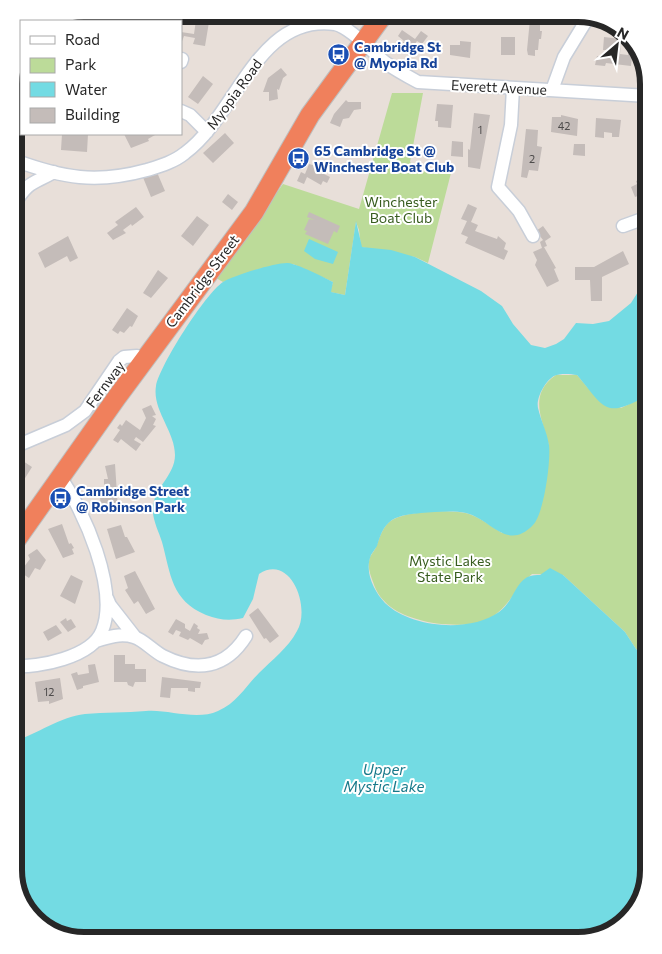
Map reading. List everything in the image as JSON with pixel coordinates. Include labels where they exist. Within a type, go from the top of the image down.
[{"type":"highway","name":"Cambridge Street","points":[[23,530],[143,361],[254,212],[310,115],[377,23]]},
{"type":"street","name":"Myopia Road","points":[[23,163],[54,172],[100,180],[162,166],[184,154],[207,132],[271,44],[287,33],[313,23],[336,24],[348,28],[362,44]]},
{"type":"street","points":[[552,90],[564,58],[585,23]]},
{"type":"street","name":"Everett Avenue","points":[[362,44],[387,64],[418,82],[640,96]]},
{"type":"street","points":[[513,88],[511,125],[498,187],[520,211],[533,236]]},
{"type":"street","points":[[182,111],[190,115],[207,132]]},
{"type":"street","points":[[23,190],[37,178],[54,172]]},
{"type":"street","points":[[623,226],[640,220]]},
{"type":"street","name":"Fernway","points":[[23,443],[66,425],[85,411],[119,361],[124,358],[137,356],[143,361]]},
{"type":"street","points":[[60,477],[80,510],[102,568],[110,605],[135,638],[172,660],[203,666],[227,659],[246,636]]},
{"type":"street","points":[[96,641],[105,622],[106,593]]},
{"type":"street","points":[[23,666],[44,665],[62,660],[96,641],[113,636],[135,638]]},
{"type":"green space","name":"Winchester Boat Club","points":[[392,93],[423,93],[410,162],[418,171],[451,173],[428,263],[415,257],[361,247],[356,222],[345,295],[330,292],[333,282],[293,264],[259,269],[223,282],[216,278],[283,184],[359,209]]},
{"type":"green space","name":"Mystic Lakes State Park","points":[[556,375],[577,375],[588,388],[621,408],[640,399],[640,653],[625,632],[563,575],[532,574],[499,612],[484,621],[461,625],[427,622],[397,611],[380,596],[371,576],[369,560],[382,531],[390,521],[401,516],[431,512],[462,512],[486,522],[502,533],[549,446],[539,408],[539,399],[547,383]]},
{"type":"water","name":"Upper Mystic Lake","points":[[356,221],[362,247],[391,250],[415,257],[481,291],[502,306],[513,324],[531,345],[545,348],[556,344],[564,339],[576,323],[593,324],[609,321],[631,303],[640,289],[640,399],[622,407],[606,407],[594,396],[577,375],[554,376],[544,386],[538,408],[549,445],[548,474],[540,510],[533,525],[524,532],[507,535],[475,516],[466,513],[421,513],[402,516],[389,522],[384,528],[369,561],[369,574],[377,593],[385,603],[410,618],[441,625],[473,623],[487,619],[505,607],[521,582],[532,575],[540,575],[550,568],[563,575],[625,632],[640,653],[640,870],[635,893],[627,907],[615,919],[601,927],[578,932],[80,931],[57,925],[44,916],[31,901],[23,878],[23,738],[57,722],[85,714],[155,711],[201,715],[218,711],[236,699],[284,648],[297,631],[301,621],[300,597],[289,577],[280,571],[270,569],[259,574],[253,599],[243,618],[224,620],[206,615],[194,609],[179,594],[171,576],[153,513],[156,495],[172,469],[175,455],[171,437],[157,404],[156,386],[159,376],[174,347],[195,315],[215,289],[228,279],[265,267],[288,263],[304,268],[333,282],[331,292],[345,295]]},
{"type":"water","points":[[309,239],[338,252],[333,264],[315,259],[304,251]]},
{"type":"building","points":[[196,23],[209,23],[205,46],[193,44],[195,38],[184,36],[182,41],[182,32],[194,34]]},
{"type":"building","points":[[530,23],[540,23],[541,39],[539,39],[538,50],[535,50],[535,56],[528,55]]},
{"type":"building","points":[[402,30],[415,39],[421,31],[428,36],[422,44],[417,41],[411,50],[402,44],[404,41],[398,36]]},
{"type":"building","points":[[501,37],[515,37],[515,55],[501,55]]},
{"type":"building","points":[[604,37],[618,39],[621,41],[620,54],[628,55],[629,50],[632,55],[631,66],[606,63],[605,66],[595,65],[597,56],[605,57],[606,50],[603,50]]},
{"type":"building","points":[[460,41],[471,42],[470,58],[450,55],[450,45],[460,45]]},
{"type":"building","points":[[281,68],[287,75],[283,78],[279,90],[277,89],[278,99],[269,101],[269,92],[263,92],[268,78]]},
{"type":"building","points":[[203,76],[213,84],[198,104],[188,97]]},
{"type":"building","points":[[346,100],[348,102],[361,102],[361,109],[354,110],[349,118],[343,119],[340,127],[330,123],[334,114]]},
{"type":"building","points":[[437,104],[453,105],[451,128],[438,127],[438,121],[435,121]]},
{"type":"building","points":[[474,113],[490,115],[480,169],[468,167],[468,149],[470,150]]},
{"type":"building","points":[[561,115],[578,119],[577,136],[551,132],[552,117],[561,117]]},
{"type":"building","points":[[596,118],[621,120],[619,137],[612,137],[612,133],[604,132],[604,138],[595,137]]},
{"type":"building","points":[[526,129],[538,130],[537,146],[542,147],[538,171],[529,170],[527,178],[521,177]]},
{"type":"building","points":[[225,133],[234,143],[213,163],[203,153]]},
{"type":"building","points":[[62,135],[88,135],[87,152],[61,150]]},
{"type":"building","points":[[124,135],[155,135],[148,139],[149,141],[131,148]]},
{"type":"building","points":[[452,141],[463,142],[463,157],[451,156]]},
{"type":"building","points":[[574,144],[585,144],[585,156],[573,155]]},
{"type":"building","points":[[309,164],[323,168],[322,173],[330,177],[327,183],[323,181],[321,185],[307,177],[304,184],[297,181],[301,172],[305,174]]},
{"type":"building","points":[[156,170],[165,191],[151,197],[142,175]]},
{"type":"building","points":[[640,179],[640,195],[635,197],[631,187],[637,184],[636,181]]},
{"type":"building","points":[[228,194],[238,202],[232,210],[222,202]]},
{"type":"building","points":[[468,204],[477,208],[471,222],[478,225],[475,231],[497,239],[498,236],[506,243],[504,249],[508,251],[504,260],[465,243],[468,237],[461,234],[467,221],[461,219]]},
{"type":"building","points":[[136,207],[144,217],[123,230],[126,233],[113,240],[107,233],[118,225],[115,222]]},
{"type":"building","points":[[309,212],[340,226],[337,233],[334,231],[328,244],[305,234],[307,231],[304,230],[309,219],[315,220],[307,217]]},
{"type":"building","points":[[197,216],[209,225],[193,246],[181,236]]},
{"type":"building","points":[[543,226],[551,237],[545,241],[547,246],[544,247],[556,268],[554,269],[559,281],[547,287],[535,265],[537,260],[533,252],[542,248],[540,242],[543,240],[536,231]]},
{"type":"building","points":[[68,236],[78,258],[70,262],[67,256],[45,268],[38,253]]},
{"type":"building","points":[[623,251],[629,264],[602,277],[602,301],[591,301],[590,280],[575,280],[575,267],[594,267]]},
{"type":"building","points":[[158,270],[168,278],[151,298],[143,293]]},
{"type":"building","points":[[127,308],[138,316],[132,327],[130,326],[124,333],[120,331],[118,334],[112,330]]},
{"type":"building","points":[[151,405],[156,415],[152,416],[156,419],[153,425],[156,426],[143,442],[136,437],[134,440],[141,444],[136,451],[121,439],[118,443],[113,440],[120,430],[117,428],[120,424],[122,426],[126,420],[140,430],[146,418],[142,409]]},
{"type":"building","points":[[23,461],[32,467],[23,481]]},
{"type":"building","points":[[115,464],[118,509],[101,510],[100,497],[104,497],[104,479],[108,479],[105,466]]},
{"type":"building","points":[[62,524],[69,544],[71,543],[74,548],[72,549],[74,554],[63,558],[48,529]]},
{"type":"building","points":[[121,525],[125,537],[127,537],[135,552],[116,559],[107,529]]},
{"type":"building","points":[[37,549],[46,560],[40,570],[35,568],[29,578],[23,574],[23,568],[30,559],[28,555]]},
{"type":"building","points":[[135,571],[155,609],[146,614],[138,601],[134,604],[125,590],[128,588],[124,576]]},
{"type":"building","points":[[71,575],[83,581],[75,604],[60,596]]},
{"type":"building","points":[[258,608],[279,636],[270,643],[266,638],[264,639],[249,615]]},
{"type":"building","points":[[66,618],[67,621],[71,619],[76,627],[68,632],[60,622]]},
{"type":"building","points":[[176,619],[185,624],[185,628],[190,631],[194,623],[200,630],[198,634],[207,633],[209,639],[205,640],[202,645],[190,638],[188,640],[179,636],[181,632],[176,630],[173,635],[168,632]]},
{"type":"building","points":[[56,625],[62,633],[48,641],[43,632]]},
{"type":"building","points":[[114,655],[125,655],[125,664],[135,664],[135,669],[146,669],[146,682],[135,682],[133,687],[128,685],[127,682],[114,682]]},
{"type":"building","points":[[95,664],[99,682],[83,686],[83,688],[77,690],[71,674],[77,672],[78,675],[89,673],[88,665]]},
{"type":"building","points":[[162,677],[201,682],[200,688],[195,688],[195,692],[188,691],[188,688],[171,688],[170,698],[160,697]]},
{"type":"building","points":[[60,678],[63,699],[49,704],[49,701],[38,702],[35,682]]},
{"type":"place","name":"Cambridge St @ Myopia Rd","points":[[338,54]]},
{"type":"place","name":"65 Cambridge St @ Winchester Boat Club","points":[[298,158]]},
{"type":"place","name":"Cambridge Street @ Robinson Park","points":[[60,498]]}]
